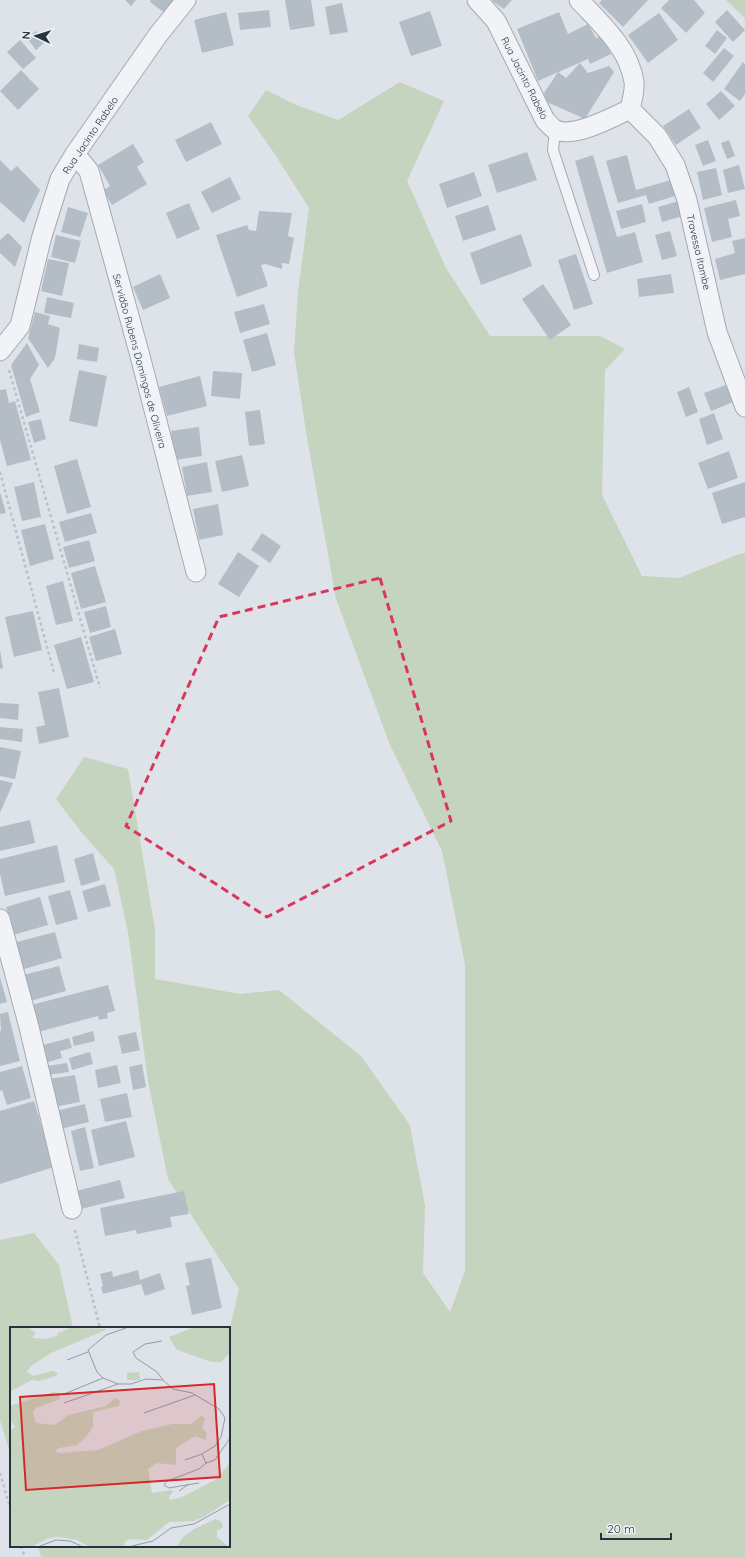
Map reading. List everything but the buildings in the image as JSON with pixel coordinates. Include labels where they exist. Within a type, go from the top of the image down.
[{"type":"street","name":"Rua Jacinto Rabelo","points":[[2,350],[20,326],[42,236],[60,179],[75,154],[158,35],[186,0]]},
{"type":"street","name":"Rua Jacinto Rabelo","points":[[478,0],[496,21],[545,120],[555,130],[568,132],[589,128],[630,109]]},
{"type":"street","points":[[579,0],[609,32],[626,57],[634,83],[630,109]]},
{"type":"street","name":"Travessa Itambe","points":[[630,109],[657,136],[675,165],[687,200],[718,332],[745,407]]},
{"type":"street","name":"Servidão Rubens Domingos de Oliveira","points":[[75,154],[89,171],[139,352],[196,572]]},
{"type":"street","points":[[0,919],[31,1035],[72,1209]]},
{"type":"lane","points":[[555,130],[553,150],[594,275]]},
{"type":"path","points":[[2,350],[100,688]]},
{"type":"path","points":[[0,472],[54,673]]},
{"type":"path","points":[[72,1209],[79,1250],[100,1327]]},
{"type":"path","points":[[0,1473],[10,1508]]},
{"type":"path","points":[[21,1547],[24,1557]]},
{"type":"highlighted area","points":[[380,578],[451,821],[267,917],[126,826],[219,617]]},
{"type":"green space","points":[[726,0],[745,0],[745,18]]},
{"type":"green space","points":[[400,82],[444,101],[407,181],[446,268],[490,336],[600,336],[625,349],[605,370],[602,495],[642,576],[679,578],[745,553],[745,1557],[41,1557],[38,1547],[230,1547],[230,1328],[239,1289],[168,1179],[148,1081],[128,932],[114,869],[82,833],[56,799],[84,757],[128,769],[155,929],[155,979],[240,994],[279,990],[361,1056],[410,1125],[425,1206],[423,1273],[450,1312],[465,1271],[465,964],[442,851],[390,745],[336,599],[306,432],[294,352],[298,292],[309,208],[274,153],[248,116],[266,90],[296,105],[338,120]]},
{"type":"green space","points":[[34,1233],[59,1265],[73,1327],[10,1327],[10,1453],[0,1420],[0,1240]]}]
